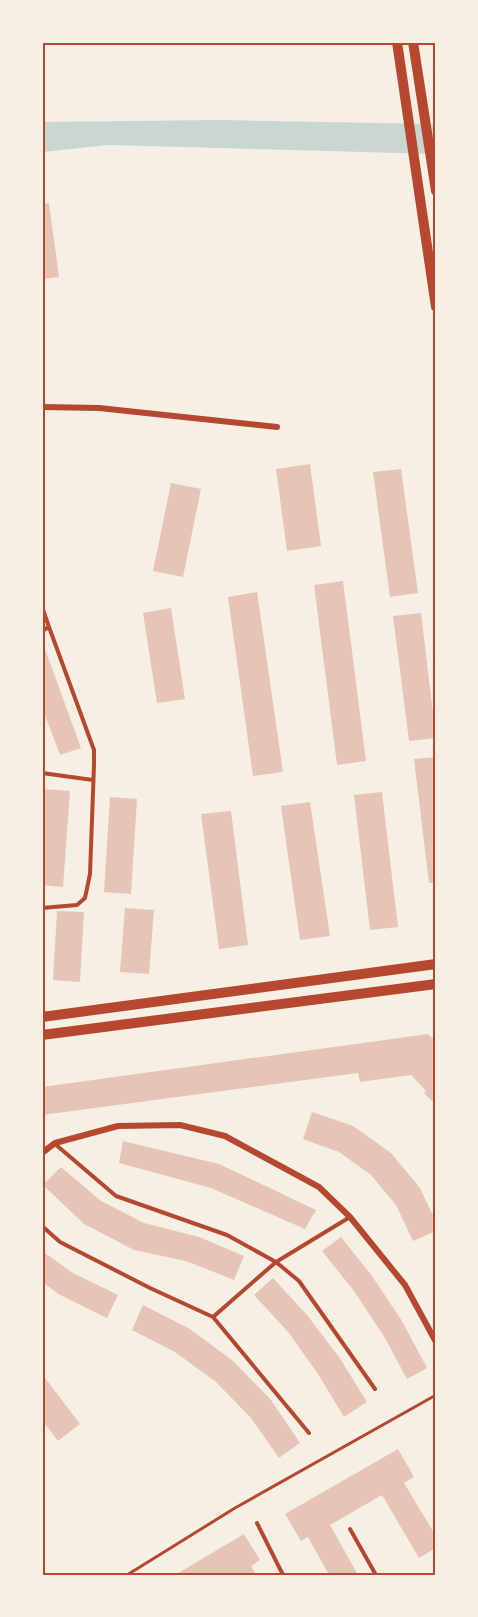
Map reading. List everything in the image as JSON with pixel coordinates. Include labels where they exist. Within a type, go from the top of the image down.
[{"type":"main road","points":[[397,42],[436,307]]},
{"type":"main road","points":[[413,42],[436,191]]},
{"type":"main road","points":[[42,1017],[436,964]]},
{"type":"main road","points":[[42,1035],[436,984]]},
{"type":"street","points":[[42,407],[99,408],[277,427]]},
{"type":"street","points":[[42,1153],[55,1143],[118,1126],[180,1125],[225,1136],[319,1186],[350,1217],[405,1285],[436,1342]]},
{"type":"lane","points":[[42,607],[94,750],[90,874],[85,898],[77,905],[42,908]]},
{"type":"lane","points":[[42,631],[49,627]]},
{"type":"lane","points":[[42,773],[93,780]]},
{"type":"lane","points":[[55,1143],[116,1196],[227,1234],[276,1262],[298,1281],[375,1389]]},
{"type":"lane","points":[[213,1317],[276,1262],[350,1217]]},
{"type":"lane","points":[[42,1226],[60,1242],[213,1317],[309,1433]]},
{"type":"lane","points":[[257,1523],[284,1575]]},
{"type":"lane","points":[[350,1529],[376,1575]]},
{"type":"path","points":[[126,1575],[235,1508],[436,1395]]},
{"type":"shaded area","points":[[219,120],[436,124],[436,154],[109,145],[42,152],[42,122]]},
{"type":"building","points":[[49,203],[59,277],[42,279],[42,204]]},
{"type":"building","points":[[310,464],[321,546],[287,551],[276,469]]},
{"type":"building","points":[[401,469],[418,593],[390,597],[373,472]]},
{"type":"building","points":[[171,483],[201,489],[183,577],[153,571]]},
{"type":"building","points":[[343,581],[366,761],[337,765],[314,585]]},
{"type":"building","points":[[257,592],[283,772],[253,776],[228,597]]},
{"type":"building","points":[[171,608],[185,699],[157,703],[143,613]]},
{"type":"building","points":[[421,613],[436,738],[409,741],[393,616]]},
{"type":"building","points":[[42,641],[81,748],[60,755],[42,707]]},
{"type":"building","points":[[436,757],[436,883],[429,883],[414,759]]},
{"type":"building","points":[[43,789],[70,791],[63,887],[42,885]]},
{"type":"building","points":[[382,792],[398,927],[370,930],[354,795]]},
{"type":"building","points":[[110,797],[137,799],[131,894],[104,892]]},
{"type":"building","points":[[310,802],[330,936],[300,940],[281,806]]},
{"type":"building","points":[[231,811],[248,945],[219,949],[201,814]]},
{"type":"building","points":[[125,908],[154,910],[149,974],[120,972]]},
{"type":"building","points":[[57,911],[84,912],[80,982],[53,980]]},
{"type":"building","points":[[428,1034],[436,1042],[436,1105],[411,1075],[360,1082],[358,1073],[42,1115],[42,1087]]},
{"type":"building","points":[[312,1112],[353,1126],[391,1153],[420,1188],[436,1222],[436,1231],[413,1241],[396,1205],[371,1175],[339,1152],[303,1139]]},
{"type":"building","points":[[123,1141],[219,1164],[316,1210],[305,1229],[211,1188],[119,1163]]},
{"type":"building","points":[[61,1167],[101,1201],[144,1223],[199,1237],[244,1256],[234,1280],[186,1261],[134,1250],[84,1224],[43,1185]]},
{"type":"building","points":[[341,1237],[372,1276],[402,1321],[427,1368],[407,1379],[385,1338],[354,1291],[322,1251]]},
{"type":"building","points":[[42,1251],[73,1273],[118,1295],[107,1318],[60,1295],[42,1282]]},
{"type":"building","points":[[273,1278],[307,1315],[339,1357],[367,1402],[344,1417],[318,1374],[289,1333],[254,1295]]},
{"type":"building","points":[[143,1305],[190,1329],[233,1361],[271,1400],[300,1443],[279,1458],[251,1418],[216,1382],[175,1352],[132,1330]]},
{"type":"building","points":[[42,1374],[80,1424],[58,1441],[42,1420]]},
{"type":"building","points":[[398,1449],[414,1477],[404,1483],[436,1536],[436,1548],[419,1558],[382,1495],[330,1525],[358,1575],[329,1575],[308,1537],[301,1541],[285,1514]]},
{"type":"building","points":[[244,1534],[260,1560],[251,1566],[256,1575],[175,1575]]}]
